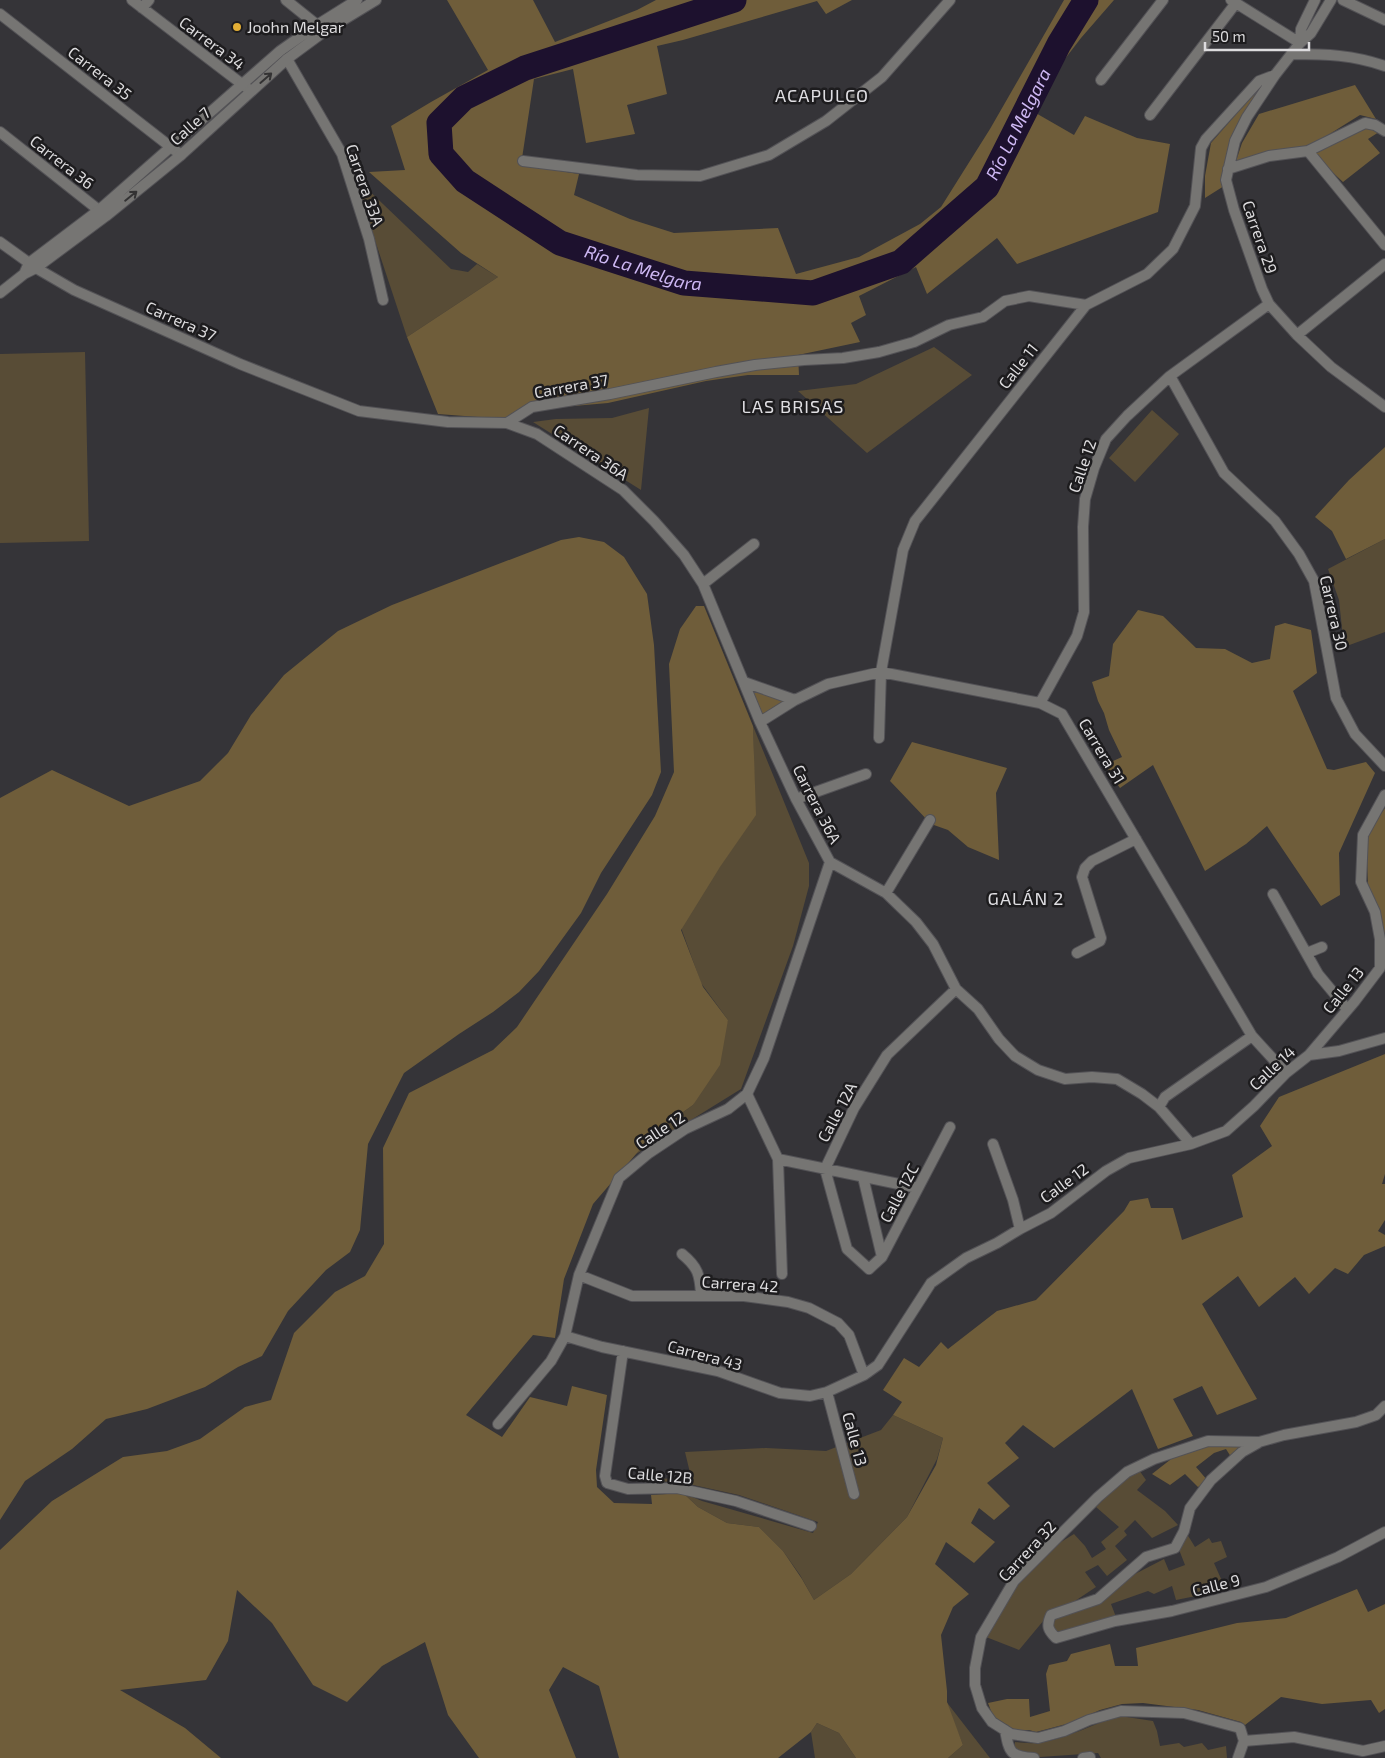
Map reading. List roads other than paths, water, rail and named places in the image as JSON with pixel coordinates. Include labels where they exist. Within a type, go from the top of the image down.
[{"type":"street","name":"Carrera 34","points":[[132,0],[145,4],[247,88]]},
{"type":"street","points":[[286,0],[321,28]]},
{"type":"street","name":"Calle 7","points":[[103,213],[172,148],[247,88],[287,59],[321,28],[357,0]]},
{"type":"street","name":"Calle 7","points":[[0,293],[33,265],[181,155],[247,88],[280,51],[376,0]]},
{"type":"street","points":[[523,161],[637,175],[700,176],[769,155],[826,121],[882,77],[950,0]]},
{"type":"street","points":[[1100,80],[1163,0]]},
{"type":"street","points":[[1300,43],[1302,30],[1315,0]]},
{"type":"street","points":[[1300,43],[1311,33],[1331,0]]},
{"type":"street","points":[[1343,0],[1385,20]]},
{"type":"street","points":[[1150,115],[1233,1],[1300,43]]},
{"type":"street","name":"Carrera 35","points":[[0,14],[181,155]]},
{"type":"street","name":"Carrera 29","points":[[1300,43],[1275,75],[1247,117],[1235,141],[1226,180],[1234,210],[1269,304],[1297,335],[1331,367],[1385,407]]},
{"type":"street","points":[[1293,54],[1337,55],[1363,59],[1385,66]]},
{"type":"street","name":"Carrera 33A","points":[[287,59],[342,154],[369,240],[383,300]]},
{"type":"street","name":"Calle 11","points":[[879,738],[881,672],[903,550],[916,520],[1086,305],[1147,274],[1173,249],[1195,206],[1201,148],[1206,139],[1259,81],[1275,75]]},
{"type":"street","points":[[1228,169],[1268,156],[1308,151],[1365,123],[1375,125],[1385,132]]},
{"type":"street","name":"Carrera 36","points":[[0,132],[103,213]]},
{"type":"street","points":[[1308,151],[1385,245]]},
{"type":"street","name":"Carrera 37","points":[[0,242],[74,290],[240,364],[359,411],[448,422],[507,423],[532,407],[610,394],[755,365],[843,358],[879,352],[914,342],[949,324],[983,317],[1006,301],[1029,296],[1086,305]]},
{"type":"street","points":[[1297,335],[1385,264]]},
{"type":"street","name":"Calle 12","points":[[1040,702],[1078,636],[1084,612],[1083,527],[1085,499],[1094,468],[1106,439],[1127,416],[1170,376],[1269,304]]},
{"type":"street","name":"Carrera 30","points":[[1170,376],[1224,473],[1275,521],[1299,554],[1314,581],[1336,698],[1355,734],[1385,766]]},
{"type":"street","name":"Carrera 36A","points":[[507,423],[537,434],[623,490],[684,555],[703,584],[760,722],[796,799],[830,862],[886,893],[916,922],[933,944],[956,989],[978,1009],[998,1039],[1015,1056],[1038,1070],[1065,1079],[1092,1077],[1117,1079],[1159,1107],[1191,1144]]},
{"type":"street","points":[[703,584],[754,544]]},
{"type":"street","name":"Carrera 31","points":[[760,722],[795,700],[828,684],[881,672],[1040,702],[1062,714],[1252,1036],[1286,1073]]},
{"type":"street","points":[[744,682],[795,700]]},
{"type":"street","points":[[796,799],[866,774]]},
{"type":"street","name":"Calle 13","points":[[1309,1055],[1369,984],[1380,968],[1380,939],[1375,912],[1361,882],[1363,835],[1385,795]]},
{"type":"street","points":[[886,893],[930,820]]},
{"type":"street","points":[[1077,953],[1100,941],[1101,938],[1082,876],[1085,868],[1092,861],[1136,839]]},
{"type":"street","name":"Calle 12","points":[[498,1424],[551,1361],[565,1336],[579,1275],[619,1178],[649,1152],[685,1129],[728,1109],[747,1094],[764,1058],[830,862]]},
{"type":"street","points":[[1273,894],[1318,974],[1347,1009]]},
{"type":"street","points":[[1307,953],[1322,947]]},
{"type":"street","name":"Calle 12A","points":[[825,1169],[854,1108],[887,1055],[956,989]]},
{"type":"street","points":[[1159,1107],[1165,1097],[1252,1036]]},
{"type":"street","name":"Calle 14","points":[[1191,1144],[1226,1131],[1286,1073],[1309,1055],[1339,1051],[1385,1038]]},
{"type":"street","points":[[747,1094],[778,1159],[782,1274]]},
{"type":"street","name":"Calle 12C","points":[[825,1169],[847,1249],[869,1270],[882,1257],[950,1127]]},
{"type":"street","points":[[993,1144],[1013,1200],[1020,1229]]},
{"type":"street","name":"Calle 12","points":[[864,1375],[878,1365],[931,1283],[966,1258],[1051,1213],[1106,1171],[1129,1158],[1191,1144]]},
{"type":"street","points":[[778,1159],[918,1188]]},
{"type":"street","points":[[863,1177],[882,1257]]},
{"type":"street","points":[[682,1254],[693,1263],[700,1276],[701,1295]]},
{"type":"street","name":"Carrera 42","points":[[579,1275],[632,1296],[744,1296],[788,1302],[809,1308],[838,1323],[849,1334],[864,1375]]},
{"type":"street","name":"Carrera 43","points":[[565,1336],[585,1343],[718,1370],[780,1393],[810,1396],[827,1392],[864,1375]]},
{"type":"street","name":"Calle 12B","points":[[623,1351],[605,1476],[607,1483],[628,1489],[677,1488],[736,1502],[811,1526]]},
{"type":"street","name":"Calle 13","points":[[827,1392],[854,1494]]},
{"type":"street","name":"Carrera 32","points":[[1244,1742],[1240,1728],[1184,1713],[1121,1710],[1064,1731],[1038,1738],[1012,1734],[992,1722],[982,1708],[975,1685],[975,1668],[981,1637],[1014,1582],[1098,1497],[1127,1472],[1154,1459],[1208,1441],[1259,1442],[1284,1435],[1356,1422],[1376,1415],[1385,1406]]},
{"type":"street","name":"Calle 9","points":[[1259,1442],[1242,1452],[1212,1480],[1190,1508],[1184,1531],[1175,1548],[1146,1557],[1098,1599],[1051,1615],[1047,1623],[1048,1630],[1056,1638],[1114,1621],[1172,1612],[1266,1587],[1338,1557],[1385,1532]]},
{"type":"street","points":[[1004,1730],[1008,1747],[1019,1757],[1034,1758]]},
{"type":"street","points":[[1238,1758],[1244,1742],[1294,1737],[1363,1751],[1385,1746]]},
{"type":"waterway","name":"Río La Melgara","points":[[734,0],[525,68],[464,98],[439,123],[441,154],[465,181],[560,243],[684,283],[813,293],[901,262],[987,187],[1059,44],[1086,0]]},
{"type":"place","name":"Joohn Melgar","points":[[237,27]]},
{"type":"district","name":"ACAPULCO","points":[[822,96]]},
{"type":"district","name":"LAS BRISAS","points":[[793,407]]},
{"type":"district","name":"GALÁN 2","points":[[1026,899]]}]
